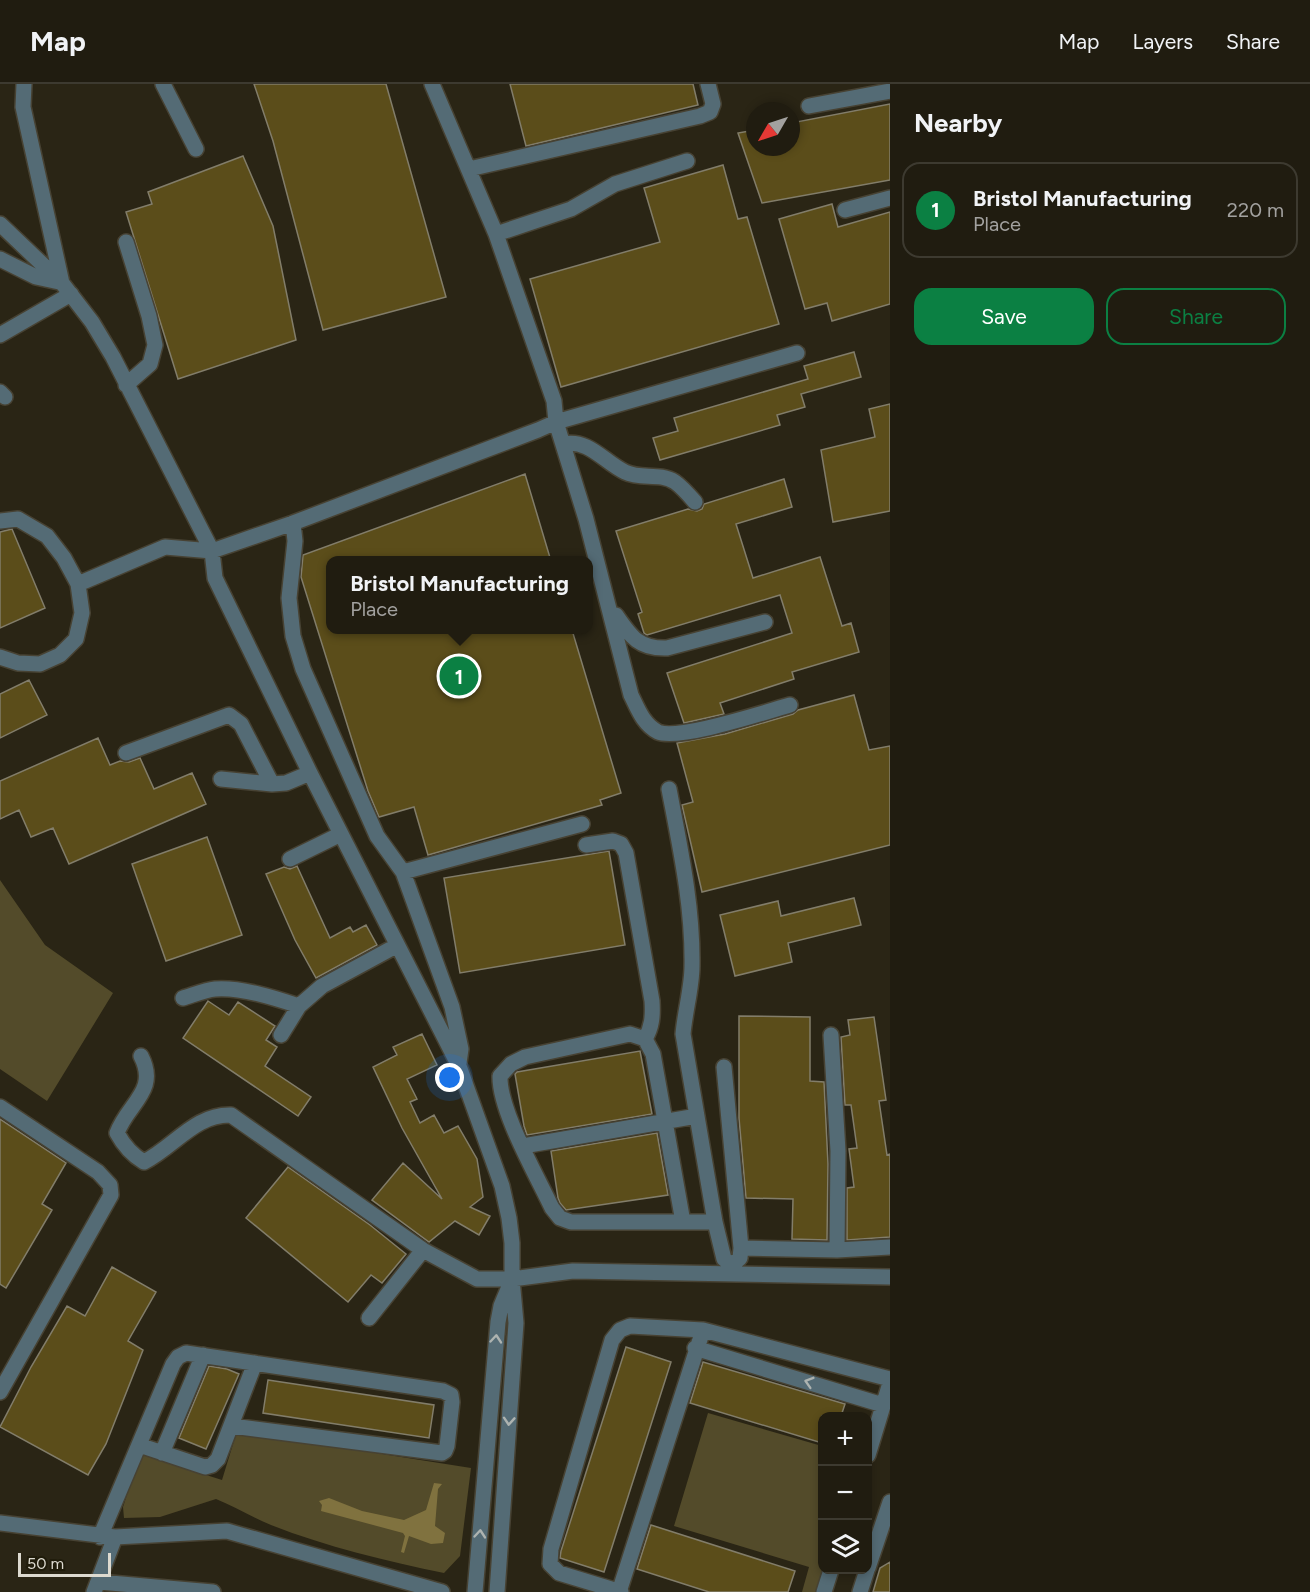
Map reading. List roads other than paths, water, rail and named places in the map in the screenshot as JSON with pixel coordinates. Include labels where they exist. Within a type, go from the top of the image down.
[{"type":"street","points":[[24,84],[23,107],[66,288]]},
{"type":"street","points":[[163,84],[196,149]]},
{"type":"street","points":[[432,84],[496,234],[555,401],[556,422],[610,608],[632,695],[640,714],[650,727],[661,733],[682,734],[790,705]]},
{"type":"street","points":[[469,169],[700,116],[710,112],[713,104],[708,84]]},
{"type":"street","points":[[809,106],[890,91]]},
{"type":"street","points":[[496,234],[571,209],[615,184],[687,161]]},
{"type":"street","points":[[845,210],[890,198]]},
{"type":"street","points":[[0,224],[66,288],[102,340],[212,551],[214,578],[396,945],[459,1066],[502,1186],[512,1243],[516,1323],[497,1592]]},
{"type":"street","points":[[126,242],[149,316],[155,345],[150,364],[126,385]]},
{"type":"street","points":[[0,260],[66,288]]},
{"type":"street","points":[[0,335],[66,288]]},
{"type":"street","points":[[78,584],[165,547],[212,551],[293,523],[556,422],[797,353]]},
{"type":"street","points":[[564,444],[573,442],[584,444],[624,472],[637,477],[660,477],[674,481],[695,502]]},
{"type":"street","points":[[0,521],[18,519],[47,536],[64,558],[78,584],[82,613],[76,639],[60,655],[40,664],[18,663],[0,657]]},
{"type":"street","points":[[293,523],[295,551],[289,598],[293,636],[303,669],[377,836],[403,872],[452,1007],[460,1049],[459,1066]]},
{"type":"street","points":[[610,608],[639,644],[652,649],[667,648],[765,622]]},
{"type":"street","points":[[126,753],[229,715],[241,724],[272,784]]},
{"type":"street","points":[[221,779],[272,784],[286,783],[310,773]]},
{"type":"street","points":[[669,789],[691,921],[693,969],[683,1034],[715,1222],[724,1258],[732,1269]]},
{"type":"street","points":[[403,872],[582,824]]},
{"type":"street","points":[[290,860],[341,834]]},
{"type":"street","points":[[586,845],[613,841],[621,844],[626,853],[652,1001],[653,1018],[650,1031],[645,1039]]},
{"type":"street","points":[[281,1035],[300,1006],[322,986],[396,945]]},
{"type":"street","points":[[183,998],[214,989],[247,992],[300,1006]]},
{"type":"street","points":[[683,1222],[653,1054],[645,1039],[630,1034],[525,1056],[511,1064],[500,1076],[500,1089],[523,1146],[552,1208],[560,1218],[571,1222],[683,1222],[715,1222]]},
{"type":"street","points":[[831,1035],[838,1152],[837,1250]]},
{"type":"street","points":[[141,1056],[148,1076],[146,1085],[140,1097],[122,1120],[117,1133],[124,1146],[134,1156],[144,1162],[157,1155],[203,1120],[219,1115],[231,1115],[423,1250],[477,1279],[512,1279],[573,1271],[732,1269],[890,1277]]},
{"type":"street","points":[[724,1067],[741,1248],[740,1258],[732,1269]]},
{"type":"street","points":[[0,1107],[98,1172],[110,1185],[111,1195],[1,1386]]},
{"type":"street","points":[[523,1146],[697,1116]]},
{"type":"street","points":[[741,1248],[837,1250],[890,1247]]},
{"type":"street","points":[[369,1318],[423,1250]]},
{"type":"street","points":[[475,1592],[498,1322],[501,1306],[512,1279]]},
{"type":"street","points":[[703,1330],[695,1348],[620,1592],[559,1573],[550,1564],[551,1549],[612,1340],[620,1330],[630,1326],[703,1330],[890,1381],[872,1439]]},
{"type":"street","points":[[695,1348],[883,1404]]},
{"type":"street","points":[[100,1537],[173,1364],[178,1357],[186,1353],[444,1392],[451,1395],[452,1402],[447,1446],[442,1453],[232,1426]]},
{"type":"street","points":[[162,1453],[203,1355]]},
{"type":"street","points":[[139,1445],[205,1467],[212,1465],[219,1459],[255,1363]]},
{"type":"street","points":[[872,1555],[890,1502]]},
{"type":"street","points":[[0,1523],[116,1538],[227,1531],[442,1592]]},
{"type":"street","points":[[116,1538],[96,1587],[213,1592]]},
{"type":"street","points":[[824,1592],[829,1574]]},
{"type":"street","points":[[860,1592],[865,1574]]},
{"type":"place","name":"Bristol Manufacturing","points":[[459,676]]}]
